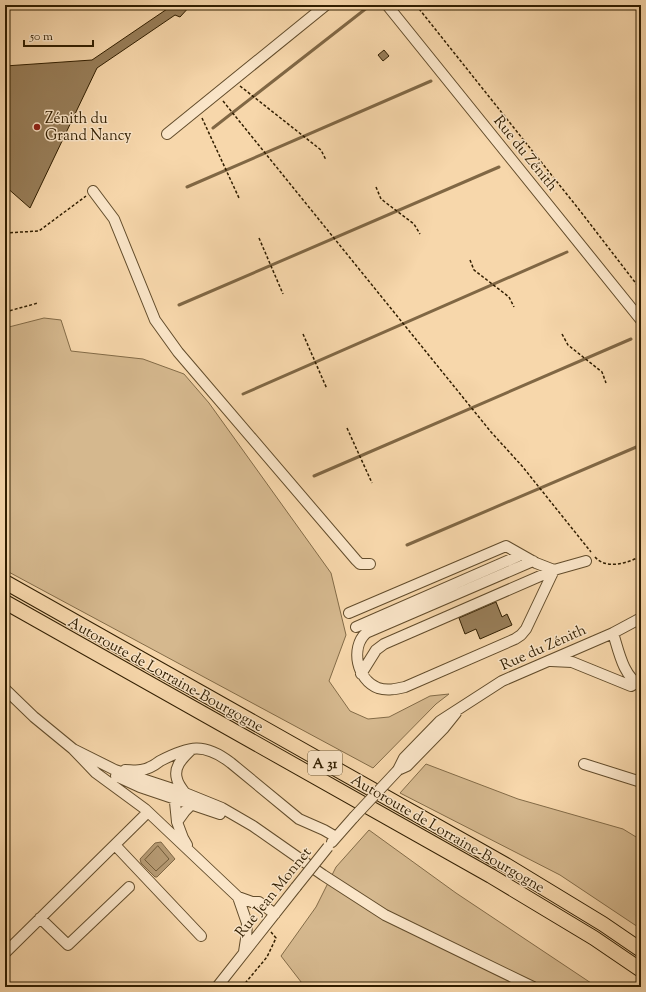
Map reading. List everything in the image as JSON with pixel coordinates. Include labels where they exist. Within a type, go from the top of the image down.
[{"type":"highway","name":"Autoroute de Lorraine-Bourgogne","points":[[5,582],[506,865],[603,924],[641,950]]},
{"type":"highway","name":"Autoroute de Lorraine-Bourgogne","points":[[5,602],[491,876],[594,938],[641,970]]},
{"type":"street","points":[[167,134],[326,5]]},
{"type":"street","name":"Rue du Zénith","points":[[387,5],[641,320]]},
{"type":"street","points":[[93,192],[114,219],[155,320],[174,346],[356,560],[360,564],[370,564]]},
{"type":"street","points":[[350,613],[506,546],[533,561],[554,570]]},
{"type":"street","points":[[356,627],[521,554]]},
{"type":"street","points":[[533,561],[366,633],[359,642],[357,653],[361,674],[370,684],[378,688],[386,690],[405,687],[515,639],[526,629],[554,570]]},
{"type":"street","points":[[361,674],[376,650],[384,644],[554,570],[586,561]]},
{"type":"street","name":"Rue du Zénith","points":[[354,817],[398,770],[404,758],[440,720],[502,681],[613,633],[640,619]]},
{"type":"street","points":[[613,633],[628,675],[638,685]]},
{"type":"street","points":[[547,661],[572,662],[631,686],[638,685]]},
{"type":"street","points":[[5,689],[34,717],[81,757],[96,773],[148,812],[238,898],[252,902],[259,902],[275,914]]},
{"type":"street","points":[[72,749],[116,770],[174,794],[192,804],[245,820]]},
{"type":"street","points":[[185,793],[177,780],[176,770],[184,756],[192,749]]},
{"type":"street","points":[[116,770],[142,770],[178,751],[205,749],[223,756],[299,819],[336,837]]},
{"type":"street","points":[[81,757],[113,775],[140,787],[174,794],[185,793],[222,808],[245,820],[385,915],[533,987]]},
{"type":"street","points":[[584,764],[641,782]]},
{"type":"street","points":[[174,794],[177,822],[183,838],[192,854]]},
{"type":"street","points":[[177,822],[184,811],[192,804]]},
{"type":"street","points":[[5,953],[148,812]]},
{"type":"street","name":"Rue Jean Monnet","points":[[217,987],[336,837],[354,817]]},
{"type":"street","points":[[115,845],[201,936]]},
{"type":"street","points":[[40,918],[68,945],[129,887]]},
{"type":"street","points":[[238,898],[246,923],[244,953]]},
{"type":"path","points":[[416,5],[641,290]]},
{"type":"path","points":[[233,81],[321,150],[326,160]]},
{"type":"path","points":[[217,94],[491,432],[522,466],[598,560],[615,565],[632,561],[641,556]]},
{"type":"path","points":[[198,109],[239,198]]},
{"type":"path","points":[[376,187],[381,199],[414,224],[420,234]]},
{"type":"path","points":[[5,234],[39,231],[67,209],[93,192]]},
{"type":"path","points":[[5,204],[8,233]]},
{"type":"path","points":[[259,238],[283,294]]},
{"type":"path","points":[[470,260],[474,270],[509,298],[514,307]]},
{"type":"path","points":[[5,312],[38,303]]},
{"type":"path","points":[[303,334],[328,389]]},
{"type":"path","points":[[562,334],[568,345],[602,372],[606,383]]},
{"type":"path","points":[[347,428],[372,483]]},
{"type":"path","points":[[242,987],[267,957],[276,938],[265,926]]},
{"type":"shaded area","points":[[44,318],[61,320],[71,351],[143,359],[184,374],[209,403],[331,573],[346,635],[329,681],[350,711],[368,719],[389,717],[430,696],[449,694],[436,704],[373,768],[5,570],[5,328]]},
{"type":"shaded area","points":[[426,764],[518,799],[623,829],[641,840],[641,929],[560,875],[400,793]]},
{"type":"shaded area","points":[[369,830],[456,893],[597,987],[305,987],[281,956],[316,907],[336,867]]},
{"type":"water","points":[[161,842],[175,859],[157,877],[155,877],[141,863],[140,859],[155,843]]},
{"type":"building","name":"Zénith du Grand Nancy","points":[[169,5],[191,5],[180,17],[175,15],[97,68],[30,208],[5,186],[5,66],[92,60],[170,7]]},
{"type":"building","points":[[384,50],[389,56],[383,61],[378,55]]},
{"type":"building","points":[[496,602],[502,617],[507,614],[512,625],[480,639],[476,629],[465,634],[459,618]]},
{"type":"waterway","points":[[213,128],[368,7]]},
{"type":"waterway","points":[[187,187],[431,81]]},
{"type":"waterway","points":[[179,305],[499,167]]},
{"type":"waterway","points":[[243,394],[567,252]]},
{"type":"waterway","points":[[314,476],[631,339]]},
{"type":"waterway","points":[[407,545],[641,445]]},
{"type":"place","name":"Zénith du Grand Nancy","points":[[37,127]]}]
